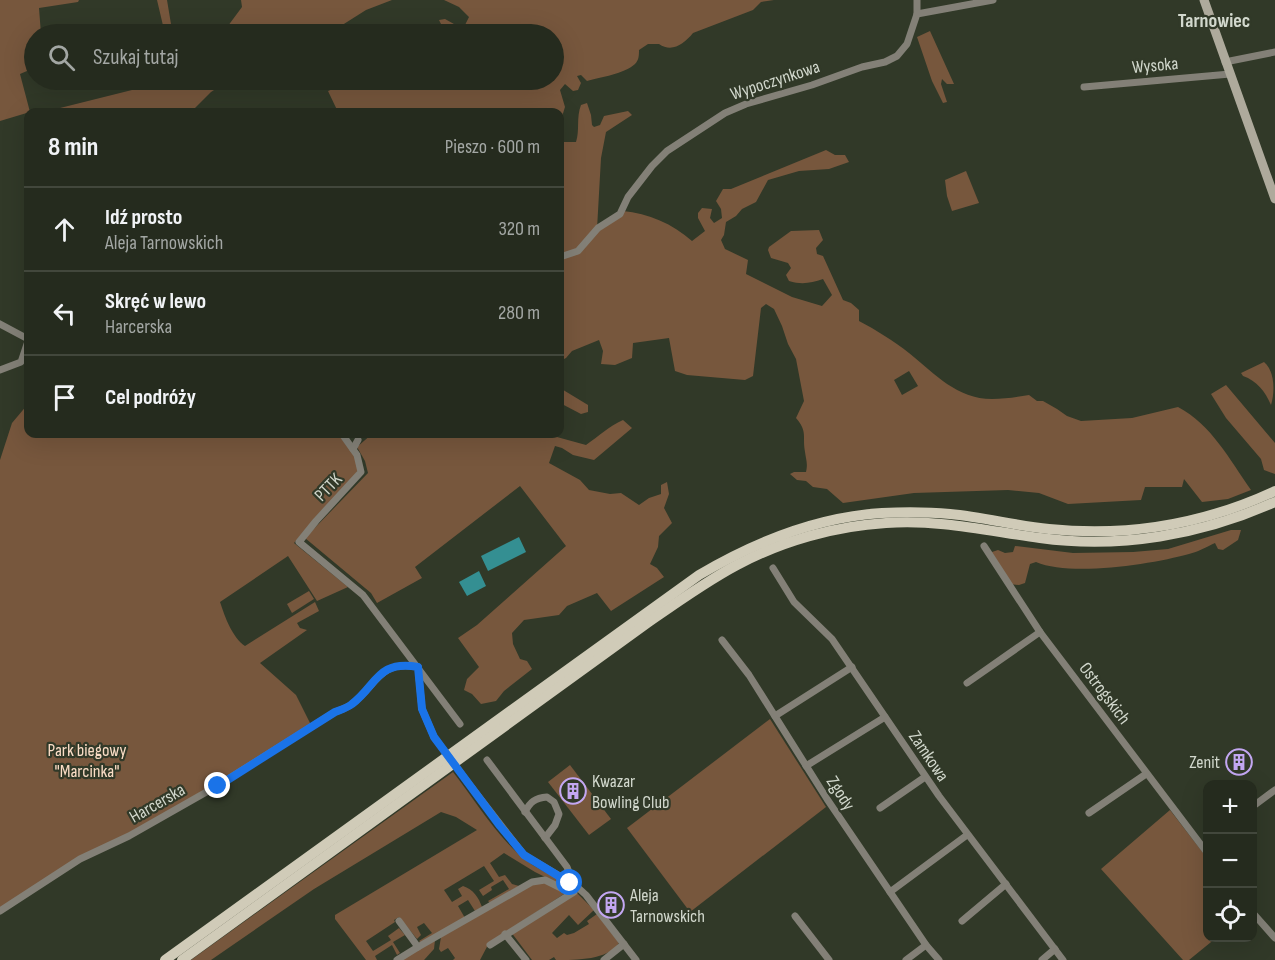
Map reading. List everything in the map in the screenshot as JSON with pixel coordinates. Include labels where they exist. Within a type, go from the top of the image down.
[{"type":"main road","points":[[1204,0],[1275,199]]},
{"type":"main road","points":[[165,960],[673,593],[699,575],[755,545],[816,524],[882,513],[951,514],[1049,529],[1080,531],[1151,528],[1210,515],[1275,491]]},
{"type":"main road","points":[[182,960],[655,618],[704,584],[738,564],[763,553],[832,531],[886,523],[944,524],[1078,541],[1126,541],[1195,530],[1236,518],[1275,502]]},
{"type":"street","points":[[917,0],[917,14],[993,0]]},
{"type":"street","name":"Wypoczynkowa","points":[[564,256],[578,251],[598,228],[620,214],[628,197],[667,151],[725,113],[746,104],[812,85],[897,56],[907,44],[917,14]]},
{"type":"street","points":[[1225,62],[1275,52]]},
{"type":"street","name":"Wysoka","points":[[1084,87],[1230,74]]},
{"type":"street","points":[[0,324],[24,338]]},
{"type":"street","points":[[0,370],[21,362],[24,353]]},
{"type":"street","name":"PTTK","points":[[345,438],[353,449],[361,466],[361,472],[299,542],[363,595],[418,667]]},
{"type":"street","points":[[353,449],[358,440]]},
{"type":"street","name":"Ostrogskich","points":[[984,546],[1040,632],[1146,774],[1203,842]]},
{"type":"street","name":"Zamkowa","points":[[773,568],[794,602],[832,639],[925,777],[1063,960]]},
{"type":"street","points":[[967,683],[1040,632]]},
{"type":"street","name":"Zgody","points":[[722,640],[749,675],[806,766],[926,945],[939,960]]},
{"type":"street","name":"Harcerska","points":[[0,911],[80,859],[129,836],[218,786],[335,712],[350,706],[381,673],[403,666],[418,667]]},
{"type":"street","points":[[418,667],[460,724]]},
{"type":"street","points":[[418,667],[422,709],[434,737],[524,855],[586,895],[636,960]]},
{"type":"street","points":[[775,716],[852,667]]},
{"type":"street","points":[[806,766],[885,717]]},
{"type":"street","points":[[487,760],[567,867],[570,883]]},
{"type":"street","points":[[1089,813],[1146,774]]},
{"type":"street","points":[[880,808],[925,777]]},
{"type":"street","points":[[1257,803],[1275,790]]},
{"type":"street","points":[[525,812],[529,804],[537,798],[547,797],[554,802],[559,814],[555,825],[545,838]]},
{"type":"street","points":[[890,892],[967,835]]},
{"type":"street","points":[[397,960],[532,882],[550,881],[571,893]]},
{"type":"street","points":[[962,921],[1005,884]]},
{"type":"street","points":[[490,945],[579,890]]},
{"type":"street","points":[[795,916],[825,958]]},
{"type":"street","points":[[1257,918],[1275,938]]},
{"type":"street","points":[[399,921],[418,947]]},
{"type":"street","points":[[505,934],[526,960]]},
{"type":"street","points":[[604,960],[624,944]]},
{"type":"street","points":[[906,960],[926,945]]},
{"type":"street","points":[[1042,960],[1055,949]]},
{"type":"green space","points":[[0,0],[79,0],[39,8],[40,24],[24,24],[24,72],[20,74],[29,108],[24,108],[24,114],[0,121]]},
{"type":"green space","points":[[157,0],[167,0],[171,24],[163,24]]},
{"type":"green space","points":[[241,0],[392,0],[366,10],[344,24],[229,24],[242,7]]},
{"type":"green space","points":[[444,0],[774,0],[761,2],[753,10],[693,33],[678,46],[669,48],[659,44],[648,44],[639,50],[635,64],[619,73],[587,81],[581,75],[577,76],[581,83],[578,90],[573,91],[564,85],[564,24],[466,24],[469,17],[459,7]]},
{"type":"green space","points":[[445,19],[454,24],[441,24],[439,20]]},
{"type":"green space","points":[[930,31],[954,84],[947,84],[942,79],[941,84],[947,102],[943,103],[932,81],[917,37]]},
{"type":"green space","points":[[132,90],[214,90],[195,108],[60,108]]},
{"type":"green space","points":[[560,90],[565,107],[564,110],[564,108],[336,108],[328,91]]},
{"type":"green space","points":[[587,103],[594,127],[600,125],[604,116],[628,111],[632,115],[606,132],[601,158],[597,229],[623,211],[632,212],[660,220],[677,229],[692,241],[705,231],[698,218],[698,213],[702,208],[712,209],[710,218],[714,223],[722,218],[721,209],[716,201],[723,189],[731,189],[826,150],[835,155],[845,155],[849,162],[829,169],[799,171],[768,180],[756,202],[742,209],[726,222],[721,240],[725,249],[748,260],[746,274],[792,297],[822,306],[832,295],[823,279],[806,283],[789,281],[786,275],[791,268],[788,263],[771,258],[768,250],[791,231],[819,230],[823,240],[816,248],[817,254],[823,256],[843,300],[859,310],[859,321],[897,344],[947,384],[979,398],[1029,395],[1081,421],[1132,418],[1178,407],[1190,414],[1210,433],[1251,490],[1228,499],[1202,502],[1184,479],[1182,487],[1145,487],[1141,500],[1068,504],[1039,493],[1008,490],[914,493],[843,503],[827,489],[813,487],[790,474],[806,472],[803,431],[796,418],[804,401],[796,359],[774,309],[766,304],[761,308],[753,376],[745,380],[687,375],[675,371],[669,338],[633,343],[632,358],[615,365],[601,364],[603,351],[599,340],[572,351],[564,359],[564,142],[576,142],[581,105]],"holes":[[[909,371],[918,386],[902,395],[894,380]]]},
{"type":"green space","points":[[966,171],[979,203],[952,211],[945,180]]},
{"type":"green space","points":[[1264,362],[1268,366],[1273,382],[1271,405],[1260,387],[1241,373]]},
{"type":"green space","points":[[1226,385],[1275,443],[1275,474],[1264,470],[1261,459],[1226,418],[1211,394]]},
{"type":"green space","points":[[564,390],[588,405],[588,412],[581,414],[564,405]]},
{"type":"green space","name":"Park biegowy \"Marcinka\"","points":[[24,409],[24,438],[341,438],[354,455],[358,470],[350,482],[294,543],[348,587],[317,601],[288,556],[220,602],[233,632],[245,646],[315,602],[319,611],[297,623],[300,628],[307,630],[260,663],[296,695],[312,727],[217,786],[80,859],[0,911],[0,460],[12,423]]},
{"type":"green space","points":[[623,420],[632,428],[594,460],[573,455],[555,446],[549,463],[580,480],[589,490],[610,494],[621,493],[639,505],[661,494],[661,485],[667,482],[669,494],[664,508],[672,523],[659,536],[658,547],[650,564],[657,568],[664,577],[611,611],[597,593],[567,606],[559,615],[524,620],[512,633],[513,644],[520,659],[527,661],[532,669],[504,691],[496,701],[481,704],[472,694],[464,690],[467,679],[479,667],[458,638],[477,625],[566,546],[520,486],[415,567],[422,578],[377,603],[371,593],[305,538],[368,473],[365,461],[357,447],[367,438],[561,438],[586,445]]},
{"type":"green space","points":[[1231,530],[1241,530],[1238,540],[1223,550],[1218,549],[1215,543],[1192,553],[1155,562],[1090,569],[1051,566],[1036,562],[1030,564],[1025,583],[1019,585],[1009,584],[989,553],[998,550],[1005,553],[1013,552],[1015,546],[1073,553],[1168,549]]},
{"type":"green space","points":[[309,591],[314,599],[292,613],[287,604]]},
{"type":"green space","points":[[770,719],[826,807],[690,912],[627,828]]},
{"type":"green space","points":[[570,765],[611,819],[589,835],[548,782]]},
{"type":"green space","points":[[453,772],[496,830],[516,852],[573,891],[504,853],[490,863],[499,877],[505,875],[512,884],[519,886],[490,903],[488,901],[509,889],[503,880],[491,887],[492,890],[483,896],[479,890],[494,881],[484,866],[444,890],[452,902],[462,896],[458,889],[463,886],[467,887],[475,894],[482,907],[475,911],[468,900],[458,906],[465,918],[421,943],[419,941],[432,933],[424,923],[417,927],[421,935],[417,939],[399,917],[366,941],[373,951],[391,940],[388,936],[399,928],[405,935],[393,942],[400,953],[397,955],[392,945],[375,956],[377,960],[366,960],[335,919],[335,915],[477,830],[456,817],[441,812],[314,889],[211,960],[191,960]]},
{"type":"green space","points":[[1170,810],[1203,853],[1203,942],[1211,942],[1189,960],[1183,960],[1101,869]]},
{"type":"green space","points":[[545,882],[564,894],[489,943],[480,960],[453,960],[455,958],[448,948],[441,952],[439,949],[441,937],[530,885]]},
{"type":"green space","points":[[577,893],[594,910],[578,925],[569,915],[552,933],[557,938],[564,933],[567,935],[574,933],[589,924],[587,921],[597,914],[619,943],[607,953],[591,958],[556,960],[554,957],[549,960],[532,960],[511,932]]},
{"type":"green space","points":[[435,940],[434,949],[424,960],[401,960]]},
{"type":"water","points":[[519,537],[526,552],[488,571],[481,556]]},
{"type":"water","points":[[479,571],[486,586],[467,596],[459,582]]},
{"type":"place","name":"Zenit","points":[[1239,762]]},
{"type":"place","name":"Kwazar Bowling Club","points":[[573,791]]},
{"type":"place","name":"Aleja Tarnowskich","points":[[611,905]]},
{"type":"district","name":"Tarnowiec","points":[[1214,20]]},
{"type":"route","points":[[218,786],[335,712],[350,706],[381,673],[403,666],[418,667],[422,709],[426,723],[434,737],[524,855],[570,883]]}]
